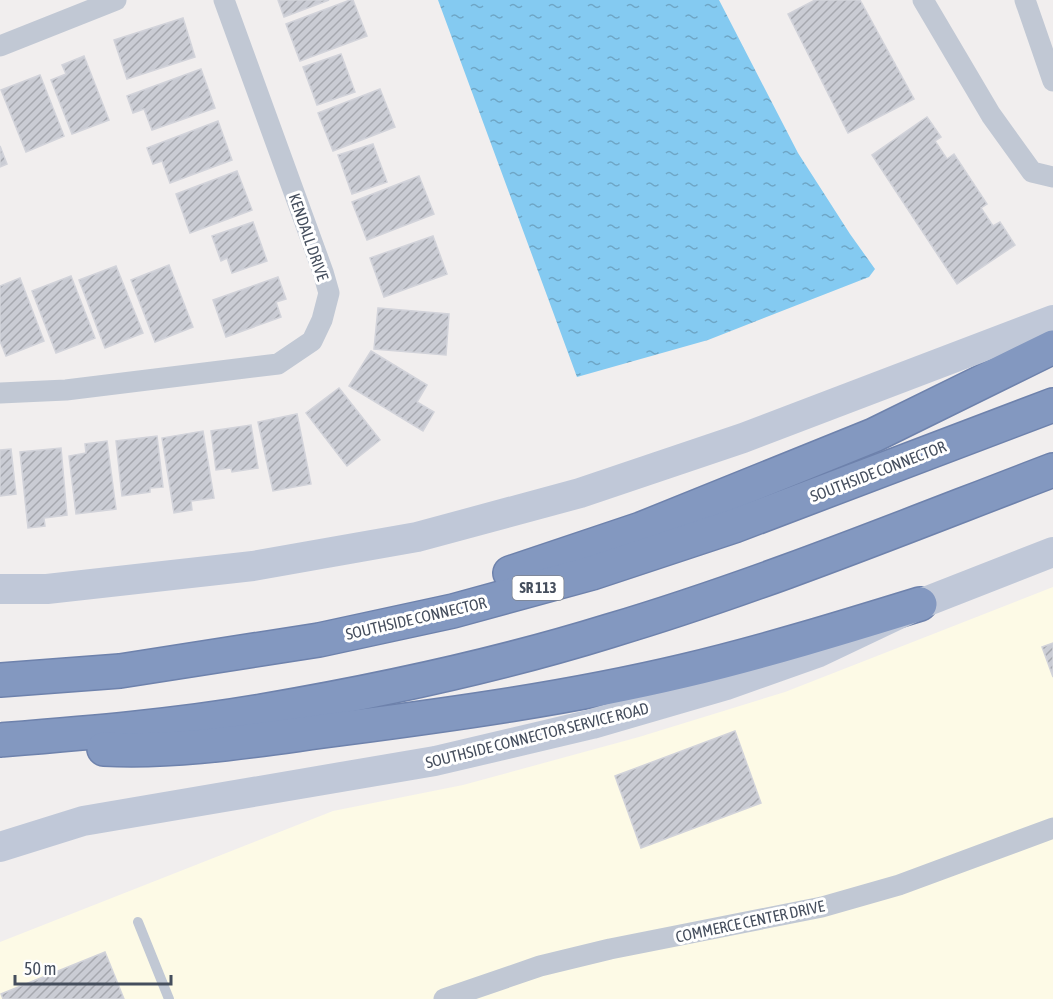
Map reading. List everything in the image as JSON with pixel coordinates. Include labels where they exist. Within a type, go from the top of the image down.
[{"type":"highway","points":[[15,679],[394,606],[537,565],[641,529],[874,435],[1053,347]]},
{"type":"highway","name":"SOUTHSIDE CONNECTOR","points":[[15,679],[120,671],[319,640],[475,605],[592,573],[734,526],[1053,405]]},
{"type":"highway","points":[[0,741],[118,730],[261,712],[462,672],[608,632],[734,591],[1053,470]]},
{"type":"highway","points":[[0,741],[140,751],[242,741],[442,716],[585,692],[684,671],[808,639],[920,604]]},
{"type":"street","points":[[0,46],[116,0]]},
{"type":"street","name":"KENDALL DRIVE","points":[[0,393],[66,390],[278,364],[312,341],[322,320],[329,293],[224,0]]},
{"type":"street","points":[[923,0],[991,115],[1032,172],[1053,177]]},
{"type":"street","points":[[1025,0],[1053,80]]},
{"type":"street","points":[[0,589],[46,589],[253,566],[417,537],[580,493],[743,438],[1053,320]]},
{"type":"street","name":"SOUTHSIDE CONNECTOR SERVICE ROAD","points":[[0,847],[83,821],[435,761],[592,724],[726,685],[819,652],[920,604],[1053,552]]},
{"type":"street","name":"COMMERCE CENTER DRIVE","points":[[444,999],[540,966],[610,949],[822,907],[899,885],[1053,828]]},
{"type":"lane","points":[[138,922],[169,999]]},
{"type":"shaded area","points":[[1053,587],[1053,999],[0,999],[0,942],[333,811],[463,785],[639,737],[785,692]]},
{"type":"water","points":[[438,0],[719,0],[798,153],[875,269],[869,277],[708,340],[577,377]]},
{"type":"building","points":[[278,0],[329,0],[284,17]]},
{"type":"building","points":[[353,0],[367,36],[300,61],[286,24]]},
{"type":"building","points":[[815,0],[860,0],[914,99],[848,133],[788,14]]},
{"type":"building","points":[[183,18],[195,57],[127,79],[114,40]]},
{"type":"building","points":[[341,54],[355,92],[317,105],[303,67]]},
{"type":"building","points":[[84,56],[109,120],[72,134],[51,80],[66,74],[62,65]]},
{"type":"building","points":[[201,69],[215,108],[152,130],[144,109],[133,113],[127,96]]},
{"type":"building","points":[[40,75],[64,136],[26,152],[1,90]]},
{"type":"building","points":[[380,89],[395,127],[333,151],[318,113]]},
{"type":"building","points":[[927,117],[941,137],[935,141],[947,159],[954,154],[987,204],[981,208],[993,226],[1000,222],[1015,245],[957,284],[872,155]]},
{"type":"building","points":[[218,121],[232,160],[170,183],[162,161],[153,164],[147,148]]},
{"type":"building","points":[[373,144],[387,182],[352,194],[338,155]]},
{"type":"building","points":[[0,146],[7,164],[0,167]]},
{"type":"building","points":[[237,171],[252,210],[190,233],[176,194]]},
{"type":"building","points":[[419,176],[434,214],[367,240],[352,202]]},
{"type":"building","points":[[253,222],[267,261],[232,273],[227,258],[221,261],[212,236]]},
{"type":"building","points":[[433,236],[447,274],[384,297],[370,258]]},
{"type":"building","points":[[169,265],[193,327],[155,342],[131,280]]},
{"type":"building","points":[[116,266],[143,333],[105,348],[79,280]]},
{"type":"building","points":[[71,276],[95,338],[56,353],[32,291]]},
{"type":"building","points":[[278,277],[286,299],[276,302],[281,317],[226,337],[213,300]]},
{"type":"building","points":[[20,278],[44,341],[6,356],[0,341],[0,286]]},
{"type":"building","points":[[378,308],[449,314],[446,355],[374,349]]},
{"type":"building","points":[[371,351],[427,385],[417,402],[434,412],[423,431],[349,386]]},
{"type":"building","points":[[339,388],[380,440],[347,466],[306,413]]},
{"type":"building","points":[[297,414],[311,484],[273,491],[258,422]]},
{"type":"building","points":[[251,425],[258,468],[232,472],[231,468],[216,470],[211,431]]},
{"type":"building","points":[[203,431],[214,498],[191,501],[192,510],[174,513],[162,438]]},
{"type":"building","points":[[157,436],[163,487],[150,488],[150,492],[122,496],[116,441]]},
{"type":"building","points":[[107,441],[116,509],[76,514],[69,456],[86,453],[85,444]]},
{"type":"building","points":[[61,448],[67,515],[44,518],[45,526],[28,528],[20,452]]},
{"type":"building","points":[[11,449],[16,494],[0,496],[0,450]]},
{"type":"building","points":[[1053,643],[1053,677],[1042,647]]},
{"type":"building","points":[[735,731],[761,803],[641,848],[615,776]]},
{"type":"building","points":[[105,952],[124,999],[3,999],[1,994]]}]
